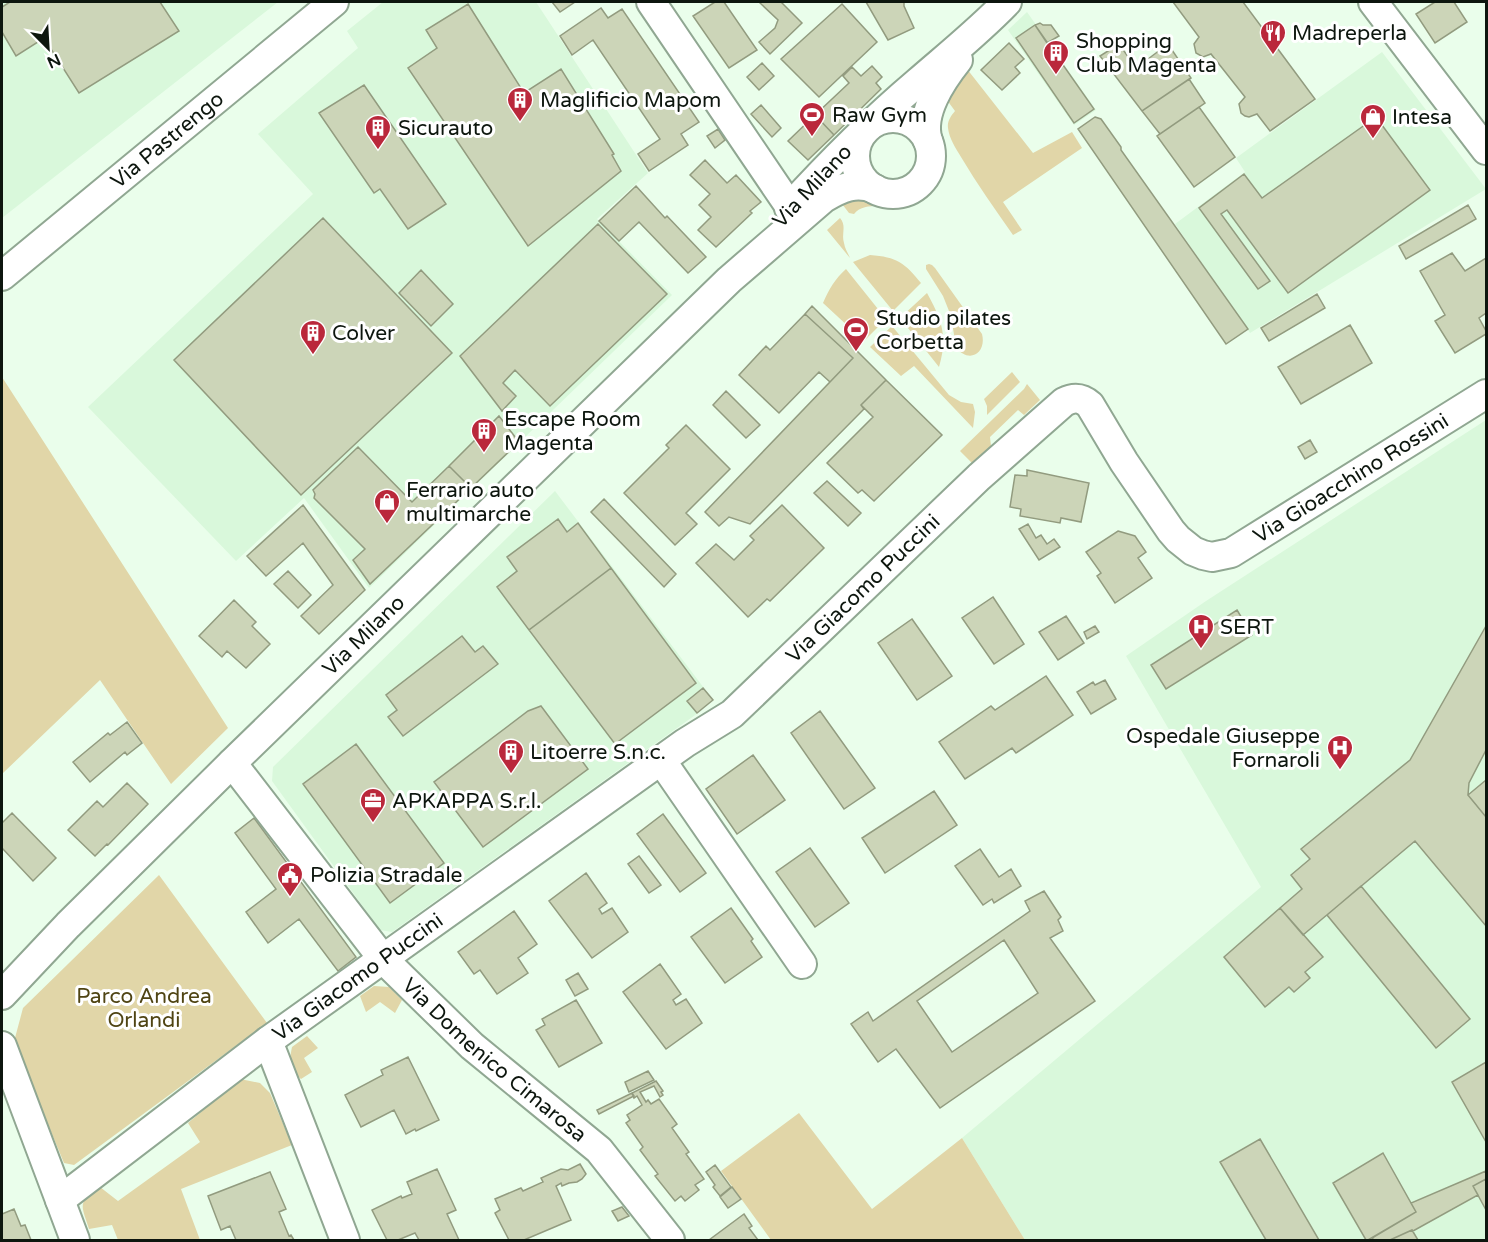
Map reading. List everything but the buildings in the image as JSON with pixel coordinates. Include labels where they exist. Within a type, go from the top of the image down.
[{"type":"street","name":"Via Pastrengo","points":[[2,276],[334,2]]},
{"type":"street","name":"Via Milano","points":[[928,141],[925,133],[927,118],[937,91],[983,27],[1007,2]]},
{"type":"street","points":[[1373,2],[1486,150]]},
{"type":"street","points":[[662,6],[790,207]]},
{"type":"street","name":"Via Milano","points":[[729,280],[790,207],[866,129],[918,81],[983,27]]},
{"type":"street","points":[[898,118],[910,122],[919,128],[928,141],[930,163],[925,176],[912,188],[897,193],[885,193],[875,189],[862,177],[856,163],[856,148],[860,138],[866,129],[885,119],[898,118]]},
{"type":"street","name":"Via Milano","points":[[2,995],[68,925],[232,763],[729,280],[824,198],[842,188],[856,185],[875,189]]},
{"type":"street","name":"Via Gioacchino Rossini","points":[[1059,406],[1078,398],[1090,405],[1124,462],[1171,531],[1185,546],[1212,557],[1231,553],[1486,394]]},
{"type":"street","name":"Via Giacomo Puccini","points":[[60,1200],[268,1041],[685,743],[732,714],[979,477],[1059,406]]},
{"type":"street","points":[[661,760],[801,964]]},
{"type":"street","name":"Via Domenico Cimarosa","points":[[232,763],[383,959],[472,1046],[599,1150],[670,1240]]},
{"type":"street","points":[[268,1041],[345,1240]]},
{"type":"street","points":[[2,1046],[75,1240]]},
{"type":"shaded area","points":[[2,2],[278,2],[2,218]]},
{"type":"shaded area","points":[[383,2],[536,2],[648,173],[597,219],[672,295],[369,588],[304,498],[236,561],[88,407],[313,194],[258,134],[358,48],[347,31]]},
{"type":"shaded area","name":"Shopping Club Magenta","points":[[1027,12],[1096,110],[1074,125],[1008,30]]},
{"type":"shaded area","points":[[1382,52],[1486,189],[1250,333],[1175,224],[1245,172],[1236,158]]},
{"type":"shaded area","name":"Ospedale Giuseppe Fornaroli","points":[[1486,420],[1486,1240],[1025,1240],[962,1138],[1261,887],[1126,656],[1206,601]]},
{"type":"shaded area","points":[[555,491],[713,700],[392,932],[380,930],[272,781],[273,767]]},
{"type":"green space","points":[[967,69],[1033,153],[1072,132],[1082,148],[1003,202],[1022,230],[1013,235],[967,167],[949,132],[949,121],[955,111],[944,96]]},
{"type":"green space","points":[[849,196],[878,205],[862,208],[854,214],[849,213],[839,200]]},
{"type":"green space","points":[[840,218],[843,224],[844,245],[850,258],[827,230]]},
{"type":"green space","points":[[870,255],[887,257],[900,262],[921,283],[893,311],[853,262]]},
{"type":"green space","points":[[929,264],[935,268],[982,334],[982,347],[971,356],[956,347],[951,316],[943,296],[926,269],[926,265]]},
{"type":"green space","points":[[846,269],[886,319],[864,341],[823,303],[833,284]]},
{"type":"green space","points":[[927,293],[942,329],[943,346],[939,367],[900,318]]},
{"type":"green space","points":[[892,326],[949,395],[961,402],[973,404],[975,412],[973,428],[914,366],[901,376],[870,347]]},
{"type":"green space","points":[[1012,372],[1020,382],[987,415],[984,399]]},
{"type":"green space","points":[[2,377],[228,728],[171,784],[100,680],[2,774]]},
{"type":"green space","points":[[1027,384],[1040,400],[1024,415],[1018,410],[990,437],[991,446],[973,464],[960,451]]},
{"type":"green space","name":"Parco Andrea Orlandi","points":[[159,875],[267,1023],[74,1165],[64,1163],[15,1045],[23,1008]]},
{"type":"green space","points":[[374,986],[389,987],[402,1000],[395,1013],[380,1002],[366,1012],[360,996]]},
{"type":"green space","points":[[307,1036],[318,1048],[304,1058],[312,1072],[301,1079],[292,1068],[291,1052],[292,1047]]},
{"type":"green space","points":[[240,1079],[260,1083],[270,1093],[292,1145],[181,1189],[200,1240],[118,1240],[112,1225],[89,1229],[83,1209],[87,1197],[100,1187],[118,1201],[200,1142],[188,1123]]},
{"type":"green space","points":[[799,1113],[872,1209],[962,1138],[1025,1240],[771,1240],[721,1171]]},
{"type":"place","name":"Madreperla","points":[[1273,56]]},
{"type":"place","name":"Shopping Club Magenta","points":[[1056,76]]},
{"type":"place","name":"Maglificio Mapom","points":[[520,123]]},
{"type":"place","name":"Raw Gym","points":[[812,138]]},
{"type":"place","name":"Intesa","points":[[1373,140]]},
{"type":"place","name":"Sicurauto","points":[[378,151]]},
{"type":"place","name":"Studio pilates Corbetta","points":[[856,353]]},
{"type":"place","name":"Colver","points":[[313,356]]},
{"type":"place","name":"Escape Room Magenta","points":[[484,454]]},
{"type":"place","name":"Ferrario auto multimarche","points":[[387,525]]},
{"type":"place","name":"SERT","points":[[1201,650]]},
{"type":"place","name":"Ospedale Giuseppe Fornaroli","points":[[1340,771]]},
{"type":"place","name":"Litoerre S.n.c.","points":[[511,775]]},
{"type":"place","name":"APKAPPA S.r.l.","points":[[373,824]]},
{"type":"place","name":"Polizia Stradale","points":[[290,898]]}]
